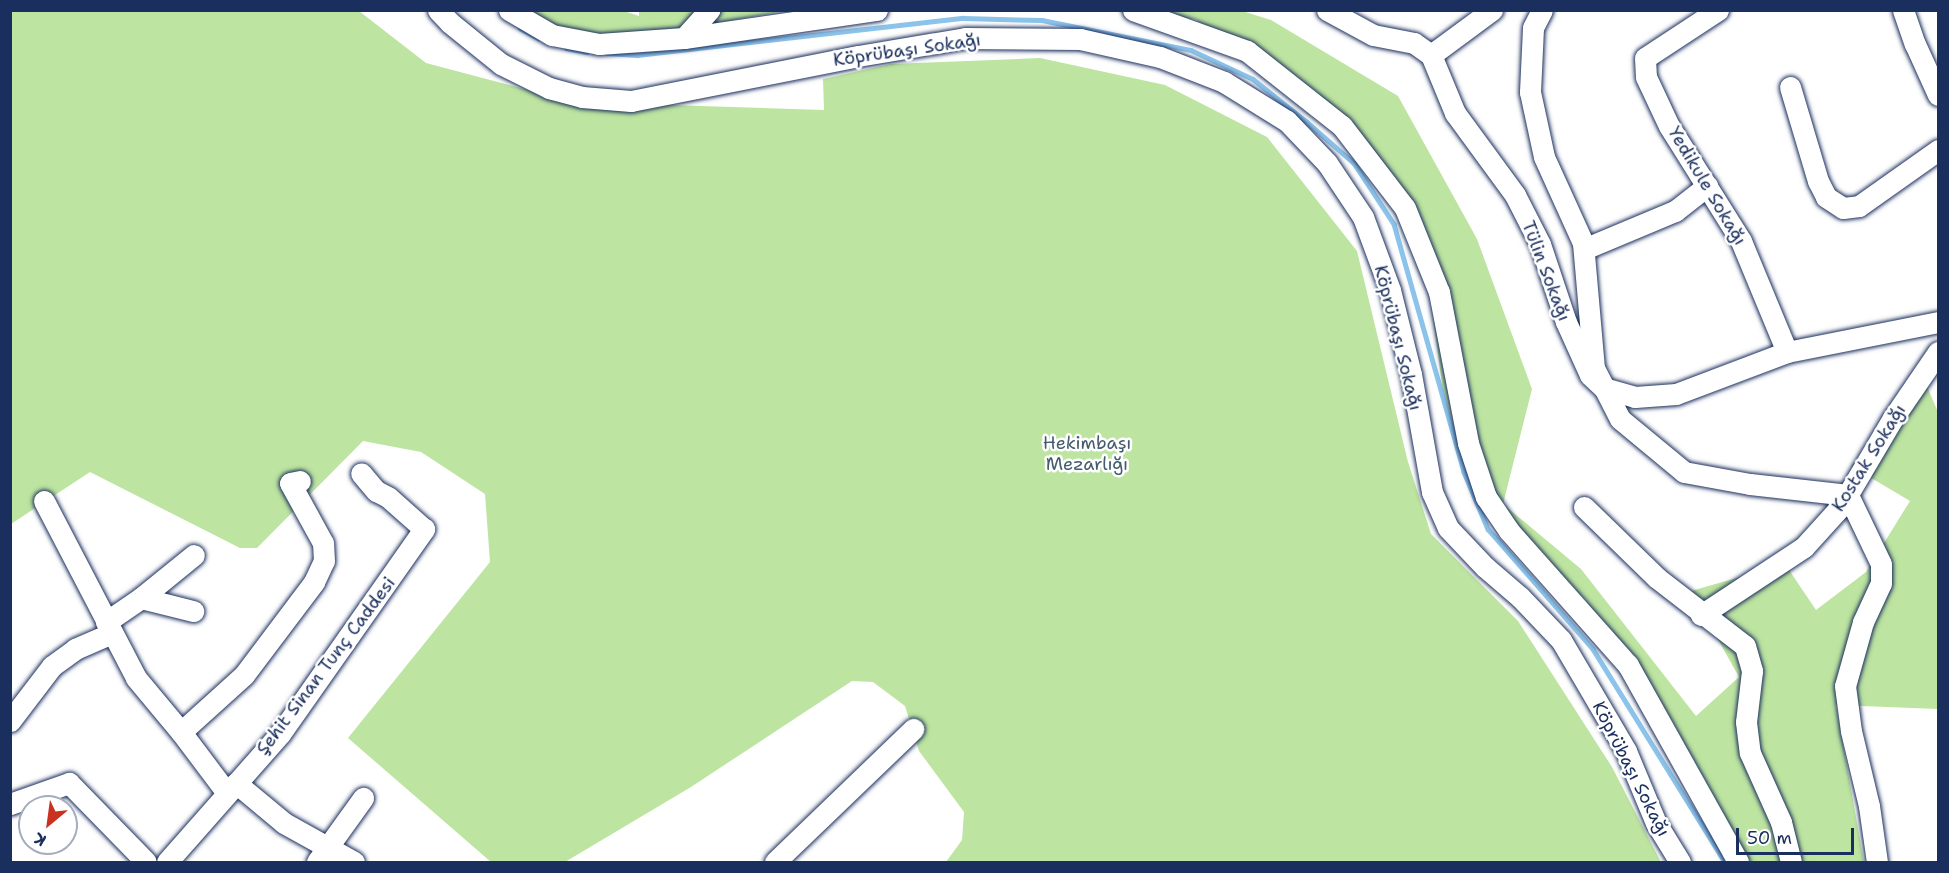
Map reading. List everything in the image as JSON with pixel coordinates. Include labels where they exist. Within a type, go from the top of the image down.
[{"type":"street","name":"Köprübaşı Sokağı","points":[[438,10],[449,22],[501,64],[549,88],[582,97],[632,101],[858,56],[965,38],[1080,39],[1160,57],[1224,82],[1287,121],[1327,164],[1363,217],[1390,290],[1411,374],[1432,492],[1448,528],[1561,640],[1626,751],[1656,823],[1680,862]]},
{"type":"street","points":[[509,10],[552,35],[599,44],[684,38],[878,10]]},
{"type":"street","points":[[684,38],[709,10]]},
{"type":"street","points":[[1133,10],[1247,51],[1342,126],[1405,208],[1438,292],[1468,443],[1486,497],[1509,531],[1628,665],[1738,862]]},
{"type":"street","points":[[1327,10],[1373,35],[1414,44],[1431,55],[1492,10]]},
{"type":"street","points":[[1542,10],[1533,28],[1530,92],[1544,157],[1584,249],[1594,368],[1620,419],[1684,472],[1750,484],[1848,495],[1881,564],[1881,583],[1863,622],[1845,686],[1851,730],[1869,806],[1877,862]]},
{"type":"street","name":"Yedikule Sokağı","points":[[1718,10],[1646,58],[1646,77],[1670,126],[1742,241],[1787,352]]},
{"type":"street","points":[[1903,10],[1933,73],[1938,95]]},
{"type":"street","name":"Tülin Sokağı","points":[[1431,55],[1455,113],[1515,195],[1540,244],[1566,322],[1590,375],[1604,388]]},
{"type":"street","points":[[1790,87],[1818,181],[1826,197],[1843,208],[1859,206],[1938,150]]},
{"type":"street","points":[[1584,249],[1675,211],[1707,186]]},
{"type":"street","points":[[1604,388],[1635,398],[1676,394],[1787,352],[1938,322]]},
{"type":"street","name":"Kostak Sokağı","points":[[1701,615],[1804,547],[1841,506],[1893,418],[1938,352]]},
{"type":"street","name":"Şehit Sinan Tunç Caddesi","points":[[167,862],[280,734],[424,529],[387,497],[376,491],[361,473]]},
{"type":"street","points":[[181,732],[244,675],[314,582],[324,561],[323,543],[290,483],[300,481]]},
{"type":"street","points":[[44,501],[136,678],[181,732],[231,788],[284,823],[323,855],[354,862]]},
{"type":"street","points":[[1584,507],[1657,578],[1701,615],[1745,646],[1752,671],[1746,722],[1750,753],[1780,822],[1791,862]]},
{"type":"street","points":[[10,721],[52,666],[109,628],[141,598],[194,555]]},
{"type":"street","points":[[141,598],[193,610]]},
{"type":"street","points":[[777,862],[914,729]]},
{"type":"street","points":[[10,804],[69,783],[146,862]]},
{"type":"street","points":[[323,855],[363,798]]},
{"type":"green space","points":[[621,10],[639,16],[639,10],[785,11],[614,41],[523,18],[515,11]]},
{"type":"green space","name":"Hekimbaşı Mezarlığı","points":[[11,11],[359,11],[426,63],[573,102],[824,110],[823,79],[891,64],[1040,58],[1165,85],[1267,137],[1357,251],[1408,462],[1431,534],[1518,621],[1612,767],[1661,862],[946,862],[962,840],[964,812],[919,751],[905,706],[873,682],[852,681],[691,787],[565,862],[491,862],[348,738],[490,562],[485,494],[421,452],[363,441],[257,548],[240,548],[90,472],[11,524]]},
{"type":"green space","points":[[1105,11],[1242,11],[1271,20],[1398,96],[1477,239],[1532,389],[1503,504],[1581,569],[1696,716],[1739,677],[1691,591],[1785,564],[1816,610],[1866,572],[1910,501],[1851,466],[1923,377],[1938,412],[1938,709],[1836,705],[1864,862],[1742,862],[1717,810],[1585,599],[1474,500],[1446,414],[1423,243],[1362,140],[1292,82],[1195,19]]},
{"type":"waterway","points":[[607,53],[637,55],[963,18],[1042,20],[1191,50],[1253,79],[1354,163],[1394,224],[1464,472],[1488,529],[1593,649],[1725,862]]},
{"type":"waterway","points":[[520,28],[538,38]]},
{"type":"waterway","points":[[566,48],[587,52]]}]
